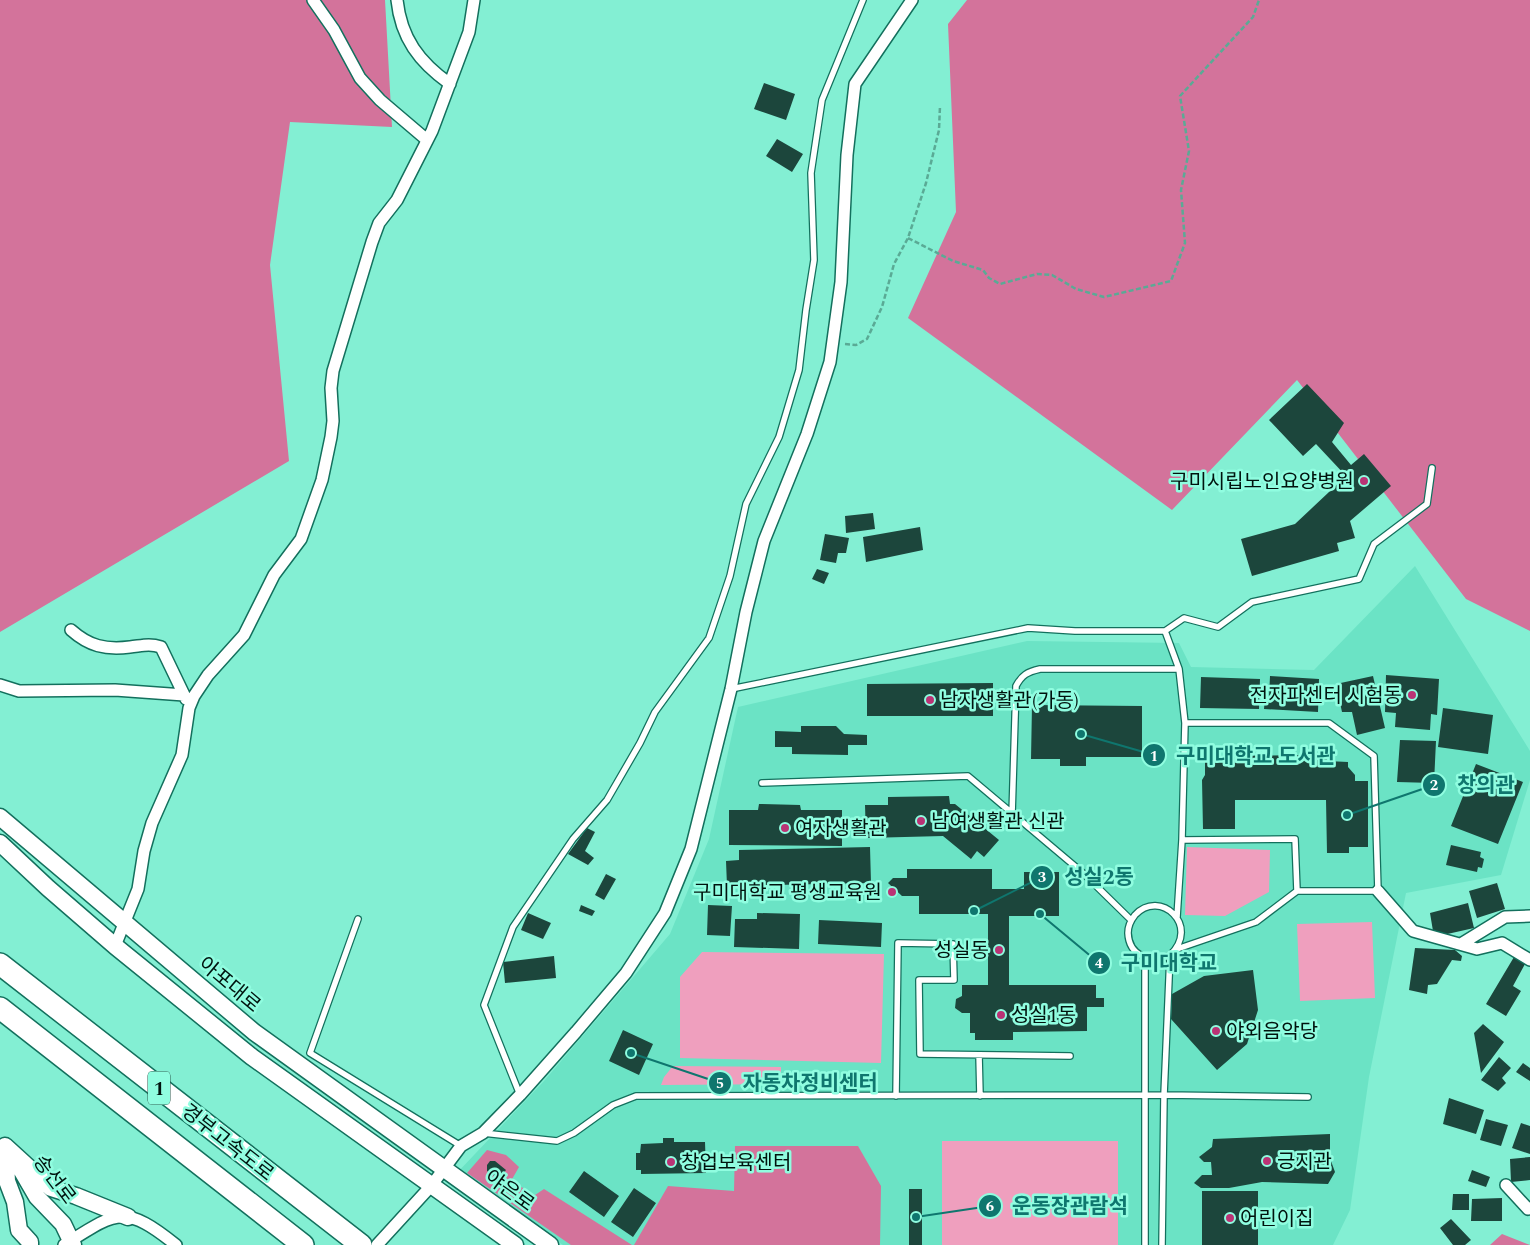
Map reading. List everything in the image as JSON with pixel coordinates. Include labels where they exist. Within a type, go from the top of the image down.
[{"type":"highway","name":"경부고속도로","points":[[0,964],[361,1245]]},
{"type":"highway","name":"경부고속도로","points":[[0,1008],[298,1241]]},
{"type":"main road","name":"아포대로","points":[[0,817],[254,1032],[444,1169]]},
{"type":"main road","points":[[0,843],[115,946],[252,1057],[431,1186]]},
{"type":"main road","points":[[3,1143],[51,1188],[128,1217]]},
{"type":"main road","points":[[3,1143],[8,1181],[15,1202],[19,1230],[30,1242],[30,1245]]},
{"type":"main road","name":"송선로","points":[[3,1143],[37,1197],[63,1224],[69,1244]]},
{"type":"main road","name":"야은로","points":[[444,1169],[550,1245]]},
{"type":"main road","name":"야은로","points":[[431,1186],[514,1245]]},
{"type":"street","points":[[313,0],[334,30],[360,78],[380,100],[428,140]]},
{"type":"street","points":[[397,0],[398,14],[404,34],[409,42],[431,70],[450,84]]},
{"type":"street","points":[[115,946],[138,889],[144,851],[152,823],[182,755],[189,708],[199,686],[244,635],[274,575],[301,539],[322,480],[331,437],[333,421],[332,372],[372,242],[379,223],[397,200],[428,140],[469,32],[474,0]]},
{"type":"street","points":[[377,1245],[431,1186],[461,1146],[483,1133],[520,1095],[626,973],[665,913],[691,849],[731,689],[746,612],[764,541],[806,434],[830,362],[841,282],[847,155],[855,84],[912,0]]},
{"type":"street","points":[[71,630],[82,639],[110,649],[152,644],[161,647],[189,708]]},
{"type":"street","points":[[0,685],[19,691],[115,690],[184,695]]},
{"type":"street","points":[[1378,891],[1413,931],[1477,949],[1502,943],[1530,960]]},
{"type":"street","points":[[1461,944],[1505,917],[1530,916]]},
{"type":"street","points":[[1506,1185],[1530,1208]]},
{"type":"street","points":[[69,1244],[102,1222],[114,1217],[128,1217],[144,1222],[176,1245]]},
{"type":"lane","points":[[520,1095],[484,1005],[513,927],[574,839],[607,800],[640,743],[655,712],[709,638],[730,576],[746,504],[779,437],[799,370],[814,260],[811,173],[822,100],[863,0]]},
{"type":"lane","points":[[731,689],[1028,628],[1075,631],[1165,631],[1184,618],[1218,627],[1252,602],[1359,579],[1374,544],[1427,504],[1432,468]]},
{"type":"lane","points":[[1165,631],[1179,669],[1185,723],[1182,840],[1177,917]]},
{"type":"lane","points":[[1012,815],[1016,686],[1027,672],[1040,670],[1179,669]]},
{"type":"lane","points":[[1177,949],[1182,933],[1181,925],[1177,917],[1170,911],[1154,906],[1145,908],[1131,920],[1128,938],[1132,946],[1138,954],[1154,960],[1170,955],[1177,949],[1256,922],[1297,892],[1378,891],[1374,756],[1329,723],[1185,723]]},
{"type":"lane","points":[[762,782],[968,776],[1083,873],[1131,920]]},
{"type":"lane","points":[[1182,840],[1295,839],[1297,892]]},
{"type":"lane","points":[[358,919],[310,1053],[461,1146]]},
{"type":"lane","points":[[896,1096],[898,943],[953,944],[954,980],[919,980],[920,1054],[1070,1056]]},
{"type":"lane","points":[[1162,1245],[1164,1095],[1170,955]]},
{"type":"lane","points":[[1145,1245],[1146,958]]},
{"type":"lane","points":[[978,1055],[980,1096]]},
{"type":"lane","points":[[483,1133],[557,1141],[574,1133],[613,1105],[636,1096],[1164,1095],[1308,1097]]},
{"type":"path","points":[[908,238],[953,260],[983,270],[989,278],[1000,284],[1037,274],[1052,275],[1076,289],[1104,297],[1171,282],[1185,243],[1181,190],[1189,151],[1180,96],[1253,17],[1259,0]]},
{"type":"path","points":[[833,343],[856,345],[867,339],[882,308],[894,264],[908,238],[926,183],[939,130],[940,106]]},
{"type":"shaded area","points":[[0,0],[385,0],[392,127],[290,122],[270,265],[289,461],[0,632]]},
{"type":"shaded area","points":[[967,0],[1530,0],[1530,631],[1466,599],[1297,380],[1172,510],[908,318],[956,212],[948,24]]},
{"type":"shaded area","points":[[1415,566],[1530,751],[1530,780],[1501,875],[1406,893],[1369,1077],[1350,1210],[1333,1245],[563,1245],[456,1174],[544,1081],[670,934],[709,839],[738,707],[1027,641],[1179,643],[1191,667],[1314,670]]},
{"type":"shaded area","points":[[1187,847],[1270,850],[1269,892],[1225,916],[1185,915]]},
{"type":"shaded area","points":[[1372,922],[1375,998],[1300,1001],[1297,924]]},
{"type":"shaded area","points":[[702,952],[884,954],[881,1063],[680,1058],[680,977]]},
{"type":"shaded area","points":[[673,1066],[781,1067],[781,1084],[661,1085],[664,1077]]},
{"type":"shaded area","points":[[942,1141],[1118,1141],[1118,1245],[942,1245]]},
{"type":"shaded area","points":[[735,1146],[858,1146],[881,1186],[880,1245],[634,1245],[668,1186],[734,1191]]},
{"type":"shaded area","points":[[487,1150],[506,1155],[519,1167],[511,1181],[535,1195],[544,1189],[632,1245],[571,1245],[467,1173]]},
{"type":"shaded area","points":[[1502,1234],[1530,1245],[1490,1245]]},
{"type":"building","points":[[764,83],[795,94],[786,120],[754,109]]},
{"type":"building","points":[[777,139],[803,154],[792,172],[766,156]]},
{"type":"building","name":"구미시립노인요양병원","points":[[1307,384],[1344,423],[1332,442],[1351,465],[1364,454],[1391,486],[1350,521],[1355,538],[1337,543],[1339,551],[1252,576],[1241,539],[1295,524],[1346,476],[1316,444],[1303,456],[1269,420]]},
{"type":"building","points":[[873,513],[875,529],[846,533],[845,516]]},
{"type":"building","points":[[920,527],[923,550],[866,562],[863,537]]},
{"type":"building","points":[[825,534],[849,538],[846,553],[838,553],[836,563],[820,560]]},
{"type":"building","points":[[817,569],[829,573],[824,584],[812,579]]},
{"type":"building","name":"전자파센터 시험동","points":[[1386,675],[1439,679],[1437,715],[1431,714],[1430,730],[1395,727],[1396,713],[1385,712]]},
{"type":"building","points":[[1270,676],[1319,679],[1318,712],[1264,709],[1265,696],[1269,697]]},
{"type":"building","points":[[1373,676],[1385,728],[1357,735],[1352,712],[1342,712],[1336,684]]},
{"type":"building","points":[[1201,677],[1260,679],[1259,709],[1200,708]]},
{"type":"building","name":"남자생활관(가동)","points":[[993,683],[993,716],[867,716],[867,684]]},
{"type":"building","points":[[1032,705],[1142,706],[1142,757],[1086,757],[1086,766],[1060,766],[1060,759],[1031,759]]},
{"type":"building","points":[[1443,708],[1493,715],[1488,754],[1438,747]]},
{"type":"building","points":[[801,726],[836,726],[844,734],[867,735],[867,745],[848,745],[848,755],[792,754],[792,747],[775,747],[775,731],[801,732]]},
{"type":"building","points":[[1400,740],[1436,741],[1434,783],[1397,782]]},
{"type":"building","points":[[1326,755],[1327,761],[1348,762],[1348,767],[1355,775],[1355,781],[1368,781],[1368,847],[1349,847],[1349,853],[1327,853],[1326,800],[1235,800],[1235,829],[1203,829],[1202,780],[1205,775],[1205,762],[1212,762],[1212,756]]},
{"type":"building","points":[[1476,764],[1523,782],[1498,844],[1451,826]]},
{"type":"building","name":"남여생활관 신관","points":[[949,796],[950,804],[955,804],[999,840],[984,857],[977,851],[971,859],[943,836],[866,838],[865,805],[888,805],[888,797]]},
{"type":"building","name":"여자생활관","points":[[759,804],[800,805],[801,810],[842,810],[842,846],[729,845],[729,810],[758,810]]},
{"type":"building","points":[[587,828],[595,832],[585,851],[594,858],[588,865],[568,854]]},
{"type":"building","points":[[1451,845],[1481,852],[1480,857],[1484,859],[1482,868],[1478,867],[1477,872],[1446,865]]},
{"type":"building","points":[[870,847],[871,883],[727,886],[726,861],[739,860],[739,850]]},
{"type":"building","name":"성실동","points":[[907,869],[992,869],[992,889],[1024,889],[1024,872],[1059,872],[1059,916],[1009,916],[1009,985],[1096,985],[1096,998],[1104,998],[1104,1007],[1087,1007],[1087,1031],[1013,1032],[1013,1040],[975,1040],[975,1033],[970,1033],[970,1013],[962,1013],[955,1008],[956,999],[962,996],[962,985],[988,985],[988,914],[919,914],[919,896],[902,896],[888,883],[893,878],[907,878]]},
{"type":"building","points":[[606,874],[616,879],[604,900],[595,895]]},
{"type":"building","points":[[1497,883],[1505,909],[1477,918],[1469,891]]},
{"type":"building","points":[[1468,903],[1474,928],[1434,937],[1430,913]]},
{"type":"building","points":[[581,905],[595,911],[592,916],[579,911]]},
{"type":"building","points":[[708,905],[732,906],[730,936],[707,935]]},
{"type":"building","points":[[528,913],[551,923],[543,939],[521,930]]},
{"type":"building","points":[[757,913],[800,914],[799,949],[734,947],[735,919],[757,919]]},
{"type":"building","points":[[819,920],[882,923],[881,947],[818,944]]},
{"type":"building","points":[[1415,948],[1455,950],[1462,956],[1461,961],[1452,960],[1437,984],[1428,985],[1427,994],[1409,990]]},
{"type":"building","points":[[554,956],[556,978],[505,983],[503,962]]},
{"type":"building","points":[[1514,957],[1525,964],[1513,986],[1521,991],[1506,1016],[1486,1004]]},
{"type":"building","name":"야외음악당","points":[[1253,970],[1258,1010],[1247,1044],[1217,1070],[1171,1019],[1172,994],[1204,976]]},
{"type":"building","points":[[1483,1024],[1504,1042],[1481,1073],[1474,1033]]},
{"type":"building","points":[[623,1030],[653,1044],[639,1075],[609,1061]]},
{"type":"building","points":[[1499,1057],[1511,1068],[1502,1078],[1506,1083],[1498,1091],[1481,1080]]},
{"type":"building","points":[[1523,1063],[1530,1068],[1530,1081],[1516,1072]]},
{"type":"building","points":[[1449,1098],[1484,1110],[1476,1134],[1443,1124]]},
{"type":"building","points":[[1486,1119],[1508,1125],[1501,1146],[1480,1140]]},
{"type":"building","points":[[1521,1123],[1530,1126],[1530,1154],[1512,1148]]},
{"type":"building","name":"긍지관","points":[[1330,1134],[1330,1151],[1322,1151],[1322,1161],[1331,1161],[1335,1172],[1328,1184],[1262,1182],[1229,1188],[1201,1188],[1194,1183],[1202,1175],[1212,1175],[1211,1162],[1204,1162],[1199,1157],[1212,1147],[1213,1139]]},
{"type":"building","name":"창업보육센터","points":[[663,1138],[674,1138],[674,1142],[705,1142],[706,1173],[641,1174],[641,1170],[636,1170],[636,1153],[640,1153],[641,1144],[663,1143]]},
{"type":"building","points":[[1530,1157],[1530,1180],[1511,1182],[1510,1159]]},
{"type":"building","points":[[490,1161],[495,1161],[506,1170],[499,1179],[487,1171],[487,1165]]},
{"type":"building","points":[[1472,1170],[1490,1177],[1486,1187],[1468,1181]]},
{"type":"building","points":[[584,1171],[619,1196],[604,1217],[569,1192]]},
{"type":"building","points":[[634,1188],[656,1203],[633,1237],[611,1222]]},
{"type":"building","points":[[909,1189],[922,1189],[922,1245],[909,1245]]},
{"type":"building","name":"어린이집","points":[[1202,1191],[1258,1191],[1258,1245],[1202,1245]]},
{"type":"building","points":[[1453,1194],[1469,1194],[1469,1210],[1452,1210]]},
{"type":"building","points":[[1502,1198],[1502,1221],[1471,1221],[1472,1199]]},
{"type":"building","points":[[1451,1219],[1471,1240],[1465,1245],[1453,1245],[1440,1228]]},
{"type":"place","name":"구미시립노인요양병원","points":[[1364,481]]},
{"type":"place","name":"전자파센터 시험동","points":[[1412,695]]},
{"type":"place","name":"남자생활관(가동)","points":[[930,700]]},
{"type":"place","name":"구미대학교 도서관","points":[[1081,734]]},
{"type":"place","name":"창의관","points":[[1347,815]]},
{"type":"place","name":"남여생활관 신관","points":[[921,821]]},
{"type":"place","name":"여자생활관","points":[[785,828]]},
{"type":"place","name":"구미대학교 평생교육원","points":[[892,892]]},
{"type":"place","name":"성실2동","points":[[974,911]]},
{"type":"place","name":"구미대학교","points":[[1040,914]]},
{"type":"place","name":"성실동","points":[[999,950]]},
{"type":"place","name":"성실1동","points":[[1001,1015]]},
{"type":"place","name":"야외음악당","points":[[1216,1031]]},
{"type":"place","name":"자동차정비센터","points":[[631,1053]]},
{"type":"place","name":"긍지관","points":[[1267,1161]]},
{"type":"place","name":"창업보육센터","points":[[671,1162]]},
{"type":"place","name":"운동장관람석","points":[[916,1217]]},
{"type":"place","name":"어린이집","points":[[1230,1218]]}]
